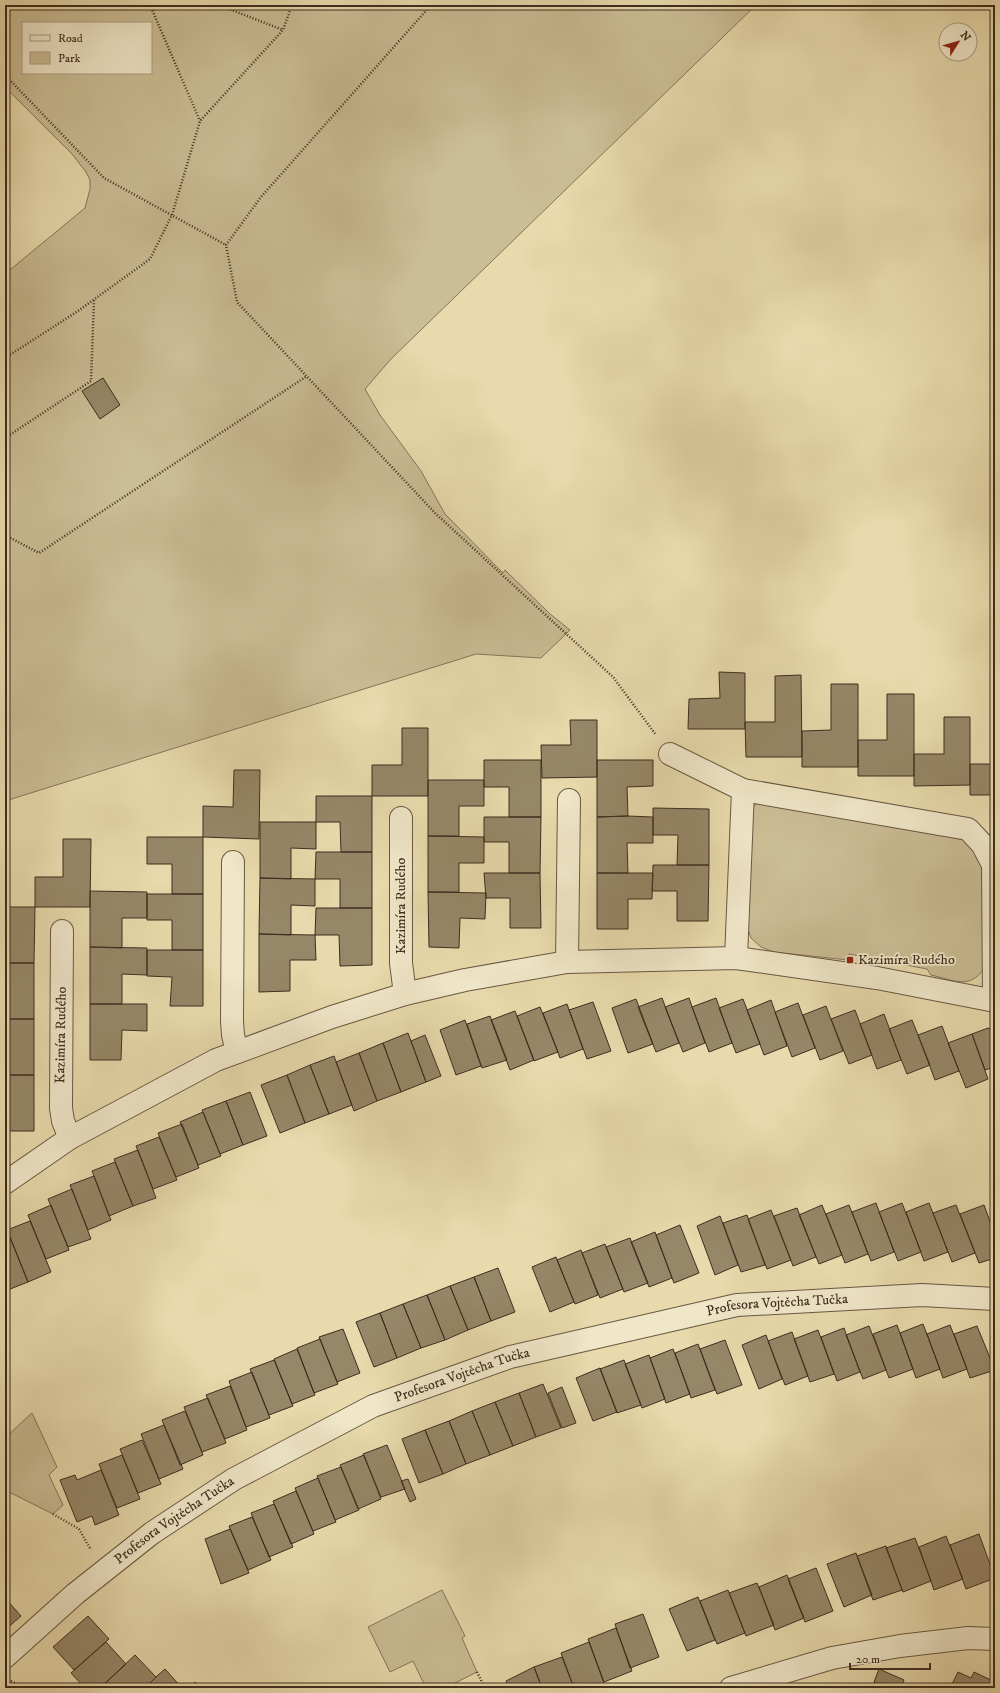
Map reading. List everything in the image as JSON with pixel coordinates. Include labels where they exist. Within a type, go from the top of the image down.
[{"type":"street","points":[[5,1183],[70,1138],[216,1060],[332,1017],[405,994],[465,980],[567,962],[736,958],[877,978],[995,1001],[993,865],[982,844],[968,829],[743,790],[670,754]]},
{"type":"street","points":[[736,958],[743,790]]},
{"type":"street","points":[[567,962],[568,800]]},
{"type":"street","name":"Kazimíra Rudého","points":[[401,818],[401,962],[405,994]]},
{"type":"street","points":[[233,862],[232,1021],[233,1035],[237,1052]]},
{"type":"street","name":"Kazimíra Rudého","points":[[62,931],[61,1108],[63,1121],[70,1138]]},
{"type":"street","name":"Profesora Vojtěcha Tučka","points":[[5,1657],[76,1594],[152,1533],[234,1479],[373,1406],[510,1357],[737,1305],[922,1295],[995,1299]]},
{"type":"street","points":[[731,1688],[832,1658],[900,1646],[968,1638],[995,1639]]},
{"type":"path","points":[[150,5],[200,121]]},
{"type":"path","points":[[219,5],[283,30]]},
{"type":"path","points":[[5,358],[94,300],[150,259],[172,215],[200,121],[283,30],[292,5]]},
{"type":"path","points":[[431,5],[261,197],[226,245],[237,302],[435,514],[613,677],[670,754]]},
{"type":"path","points":[[5,75],[104,178],[226,245]]},
{"type":"path","points":[[5,438],[91,381],[94,300]]},
{"type":"path","points":[[5,535],[39,553],[307,376]]},
{"type":"path","points":[[53,1514],[79,1529],[103,1572]]},
{"type":"path","points":[[478,1672],[485,1688]]},
{"type":"path","points":[[5,1679],[26,1688]]},
{"type":"green space","points":[[5,5],[756,5],[391,359],[365,389],[380,415],[421,471],[445,514],[503,573],[505,570],[549,613],[570,630],[541,658],[476,654],[5,801],[5,274],[85,208],[90,189],[90,180],[86,172],[72,154],[5,87]]},
{"type":"green space","points":[[757,803],[966,840],[982,863],[984,969],[972,980],[960,982],[931,975],[927,969],[849,954],[848,960],[774,952],[761,947],[751,938],[747,926],[749,811]]},
{"type":"green space","points":[[32,1413],[57,1467],[49,1475],[63,1505],[53,1514],[5,1490],[5,1438]]},
{"type":"green space","points":[[442,1590],[465,1636],[462,1638],[477,1672],[445,1688],[426,1688],[413,1661],[390,1672],[368,1627]]},
{"type":"building","points":[[103,378],[120,405],[100,419],[82,391]]},
{"type":"building","points":[[719,672],[745,673],[745,729],[688,729],[689,699],[720,698]]},
{"type":"building","points":[[801,675],[802,757],[746,757],[745,722],[775,722],[775,676]]},
{"type":"building","points":[[831,684],[858,684],[858,767],[802,767],[802,731],[831,730]]},
{"type":"building","points":[[887,694],[914,694],[914,776],[858,776],[858,740],[887,740]]},
{"type":"building","points":[[944,717],[970,717],[970,785],[914,786],[914,754],[944,754]]},
{"type":"building","points":[[570,720],[597,720],[597,777],[542,778],[541,745],[571,745]]},
{"type":"building","points":[[402,728],[428,728],[428,796],[372,796],[372,765],[402,765]]},
{"type":"building","points":[[484,760],[541,760],[541,817],[509,817],[509,787],[484,787]]},
{"type":"building","points":[[597,760],[653,760],[653,786],[627,787],[628,816],[597,817]]},
{"type":"building","points":[[970,764],[995,764],[995,795],[970,795]]},
{"type":"building","points":[[234,770],[260,770],[259,839],[203,837],[203,806],[233,807]]},
{"type":"building","points":[[428,780],[484,780],[484,806],[459,806],[459,836],[428,836]]},
{"type":"building","points":[[316,796],[372,796],[372,852],[341,852],[340,822],[316,822]]},
{"type":"building","points":[[653,808],[709,809],[709,865],[677,865],[678,835],[653,835]]},
{"type":"building","points":[[484,817],[541,817],[540,873],[509,873],[509,842],[484,842]]},
{"type":"building","points":[[597,817],[653,817],[653,843],[627,843],[628,873],[597,873]]},
{"type":"building","points":[[260,822],[316,822],[316,849],[291,848],[291,879],[260,878]]},
{"type":"building","points":[[428,836],[484,837],[484,863],[459,863],[459,892],[428,892]]},
{"type":"building","points":[[147,837],[203,837],[203,894],[172,894],[172,864],[147,864]]},
{"type":"building","points":[[63,839],[91,839],[90,907],[35,907],[35,877],[63,877]]},
{"type":"building","points":[[316,852],[372,852],[372,908],[340,908],[340,879],[315,879]]},
{"type":"building","points":[[653,865],[709,865],[708,921],[677,921],[677,891],[652,891]]},
{"type":"building","points":[[484,873],[540,873],[541,928],[510,928],[510,898],[486,898]]},
{"type":"building","points":[[597,873],[653,873],[652,899],[628,899],[628,929],[597,929]]},
{"type":"building","points":[[260,878],[315,879],[315,906],[291,905],[291,935],[259,934]]},
{"type":"building","points":[[90,891],[147,892],[147,918],[122,918],[122,948],[90,947]]},
{"type":"building","points":[[428,892],[486,893],[485,919],[460,918],[459,948],[429,947]]},
{"type":"building","points":[[147,894],[203,894],[203,950],[172,950],[172,920],[147,920]]},
{"type":"building","points":[[5,907],[35,907],[34,963],[5,963]]},
{"type":"building","points":[[316,908],[372,908],[372,965],[340,966],[339,935],[315,935]]},
{"type":"building","points":[[259,934],[315,935],[316,960],[290,960],[290,991],[259,992]]},
{"type":"building","points":[[90,947],[147,948],[147,975],[122,974],[122,1004],[90,1004]]},
{"type":"building","points":[[147,950],[203,950],[203,1006],[170,1006],[172,977],[147,976]]},
{"type":"building","points":[[5,963],[34,963],[34,1019],[5,1019]]},
{"type":"building","points":[[662,998],[679,1043],[656,1052],[638,1007]]},
{"type":"building","points":[[689,998],[705,1043],[683,1052],[665,1007]]},
{"type":"building","points":[[716,998],[732,1043],[709,1052],[692,1007]]},
{"type":"building","points":[[636,999],[653,1044],[628,1053],[612,1008]]},
{"type":"building","points":[[743,999],[760,1044],[736,1053],[719,1008]]},
{"type":"building","points":[[771,1000],[787,1046],[764,1055],[747,1010]]},
{"type":"building","points":[[593,1002],[611,1051],[587,1059],[569,1010]]},
{"type":"building","points":[[798,1003],[815,1048],[792,1057],[775,1012]]},
{"type":"building","points":[[90,1004],[147,1004],[147,1031],[122,1030],[121,1060],[90,1060]]},
{"type":"building","points":[[567,1004],[583,1049],[560,1058],[543,1013]]},
{"type":"building","points":[[826,1006],[843,1051],[820,1060],[803,1015]]},
{"type":"building","points":[[540,1007],[558,1052],[534,1061],[517,1016]]},
{"type":"building","points":[[855,1010],[872,1055],[849,1064],[831,1019]]},
{"type":"building","points":[[515,1011],[534,1060],[510,1070],[491,1020]]},
{"type":"building","points":[[884,1014],[901,1060],[877,1069],[860,1024]]},
{"type":"building","points":[[490,1016],[507,1060],[482,1068],[467,1024]]},
{"type":"building","points":[[5,1019],[34,1019],[34,1075],[5,1075]]},
{"type":"building","points":[[465,1020],[481,1066],[456,1075],[440,1030]]},
{"type":"building","points":[[912,1020],[930,1065],[907,1074],[889,1029]]},
{"type":"building","points":[[942,1026],[959,1071],[935,1080],[918,1035]]},
{"type":"building","points":[[988,1028],[995,1030],[995,1067],[985,1070],[972,1034]]},
{"type":"building","points":[[408,1033],[426,1082],[401,1092],[383,1043]]},
{"type":"building","points":[[972,1034],[988,1079],[966,1088],[948,1043]]},
{"type":"building","points":[[425,1035],[441,1076],[426,1082],[411,1041]]},
{"type":"building","points":[[383,1043],[401,1092],[377,1101],[359,1053]]},
{"type":"building","points":[[359,1053],[377,1101],[354,1111],[336,1062]]},
{"type":"building","points":[[334,1056],[352,1105],[329,1114],[310,1065]]},
{"type":"building","points":[[310,1065],[329,1114],[305,1123],[287,1075]]},
{"type":"building","points":[[5,1075],[34,1075],[34,1131],[5,1131]]},
{"type":"building","points":[[287,1075],[305,1123],[280,1133],[261,1085]]},
{"type":"building","points":[[250,1092],[267,1136],[243,1145],[226,1101]]},
{"type":"building","points":[[226,1101],[243,1145],[220,1154],[202,1110]]},
{"type":"building","points":[[203,1112],[221,1156],[198,1165],[180,1122]]},
{"type":"building","points":[[182,1124],[199,1168],[176,1177],[158,1133]]},
{"type":"building","points":[[159,1137],[177,1180],[153,1189],[136,1146]]},
{"type":"building","points":[[138,1150],[156,1198],[133,1206],[114,1159]]},
{"type":"building","points":[[115,1162],[133,1206],[109,1216],[92,1171]]},
{"type":"building","points":[[94,1176],[111,1220],[88,1230],[70,1185]]},
{"type":"building","points":[[72,1189],[91,1239],[68,1247],[48,1199]]},
{"type":"building","points":[[876,1203],[894,1252],[871,1261],[852,1212]]},
{"type":"building","points":[[902,1203],[921,1252],[898,1261],[879,1212]]},
{"type":"building","points":[[929,1203],[948,1252],[924,1261],[906,1212]]},
{"type":"building","points":[[51,1205],[69,1250],[46,1259],[28,1215]]},
{"type":"building","points":[[822,1205],[842,1255],[819,1264],[799,1215]]},
{"type":"building","points":[[849,1205],[868,1254],[845,1263],[826,1214]]},
{"type":"building","points":[[956,1205],[975,1253],[952,1262],[933,1213]]},
{"type":"building","points":[[984,1205],[995,1235],[995,1258],[979,1263],[960,1214]]},
{"type":"building","points":[[797,1208],[816,1257],[793,1266],[774,1216]]},
{"type":"building","points":[[771,1210],[791,1260],[767,1269],[748,1219]]},
{"type":"building","points":[[747,1215],[765,1265],[741,1272],[723,1223]]},
{"type":"building","points":[[720,1216],[738,1265],[715,1275],[697,1226]]},
{"type":"building","points":[[30,1221],[51,1272],[28,1282],[7,1230]]},
{"type":"building","points":[[680,1225],[699,1273],[674,1283],[656,1235]]},
{"type":"building","points":[[655,1232],[672,1278],[649,1287],[631,1242]]},
{"type":"building","points":[[10,1237],[28,1282],[5,1291],[5,1239]]},
{"type":"building","points":[[630,1238],[648,1283],[624,1292],[606,1247]]},
{"type":"building","points":[[605,1244],[623,1289],[600,1298],[582,1253]]},
{"type":"building","points":[[581,1250],[598,1295],[575,1304],[557,1260]]},
{"type":"building","points":[[556,1257],[574,1302],[550,1312],[532,1267]]},
{"type":"building","points":[[498,1268],[515,1312],[491,1321],[474,1277]]},
{"type":"building","points":[[474,1277],[491,1321],[468,1330],[450,1286]]},
{"type":"building","points":[[450,1286],[468,1330],[445,1340],[427,1295]]},
{"type":"building","points":[[427,1295],[445,1340],[421,1348],[403,1304]]},
{"type":"building","points":[[403,1304],[421,1348],[397,1358],[380,1313]]},
{"type":"building","points":[[380,1313],[397,1358],[374,1367],[356,1322]]},
{"type":"building","points":[[923,1324],[940,1369],[916,1378],[900,1333]]},
{"type":"building","points":[[897,1325],[913,1369],[889,1378],[873,1334]]},
{"type":"building","points":[[950,1325],[967,1369],[943,1378],[927,1334]]},
{"type":"building","points":[[869,1326],[886,1370],[863,1379],[846,1335]]},
{"type":"building","points":[[977,1326],[995,1370],[970,1378],[954,1334]]},
{"type":"building","points":[[844,1328],[860,1372],[837,1381],[821,1337]]},
{"type":"building","points":[[343,1329],[360,1373],[337,1382],[319,1337]]},
{"type":"building","points":[[818,1330],[834,1374],[810,1382],[794,1339]]},
{"type":"building","points":[[792,1332],[808,1376],[785,1385],[768,1341]]},
{"type":"building","points":[[766,1335],[782,1379],[759,1389],[742,1345]]},
{"type":"building","points":[[320,1339],[338,1384],[314,1393],[297,1348]]},
{"type":"building","points":[[725,1340],[742,1385],[717,1394],[700,1349]]},
{"type":"building","points":[[698,1344],[715,1390],[691,1398],[675,1353]]},
{"type":"building","points":[[297,1349],[315,1395],[292,1404],[274,1359]]},
{"type":"building","points":[[673,1349],[690,1394],[666,1403],[650,1358]]},
{"type":"building","points":[[649,1355],[665,1399],[642,1408],[625,1364]]},
{"type":"building","points":[[274,1360],[293,1406],[269,1415],[250,1369]]},
{"type":"building","points":[[624,1360],[641,1405],[617,1413],[600,1369]]},
{"type":"building","points":[[600,1368],[617,1412],[593,1421],[576,1378]]},
{"type":"building","points":[[252,1372],[270,1418],[246,1427],[229,1381]]},
{"type":"building","points":[[543,1384],[561,1428],[536,1437],[519,1393]]},
{"type":"building","points":[[230,1386],[247,1430],[225,1439],[206,1395]]},
{"type":"building","points":[[562,1387],[576,1423],[562,1428],[548,1393]]},
{"type":"building","points":[[519,1393],[536,1437],[513,1446],[495,1402]]},
{"type":"building","points":[[208,1398],[226,1443],[202,1452],[184,1407]]},
{"type":"building","points":[[495,1402],[513,1446],[490,1455],[472,1411]]},
{"type":"building","points":[[185,1411],[203,1455],[180,1465],[162,1420]]},
{"type":"building","points":[[472,1411],[490,1455],[466,1464],[449,1421]]},
{"type":"building","points":[[449,1421],[466,1464],[443,1474],[425,1430]]},
{"type":"building","points":[[164,1425],[183,1469],[159,1479],[141,1434]]},
{"type":"building","points":[[425,1430],[443,1474],[419,1483],[402,1439]]},
{"type":"building","points":[[142,1440],[161,1484],[138,1493],[120,1449]]},
{"type":"building","points":[[387,1445],[405,1489],[381,1497],[363,1454]]},
{"type":"building","points":[[122,1455],[140,1499],[117,1508],[99,1464]]},
{"type":"building","points":[[364,1455],[381,1499],[358,1509],[340,1465]]},
{"type":"building","points":[[341,1467],[359,1510],[335,1520],[317,1476]]},
{"type":"building","points":[[101,1470],[119,1515],[95,1525],[92,1516],[77,1522],[60,1480],[75,1475],[77,1480]]},
{"type":"building","points":[[318,1478],[336,1522],[313,1531],[295,1488]]},
{"type":"building","points":[[408,1479],[416,1499],[410,1502],[401,1481]]},
{"type":"building","points":[[296,1491],[314,1534],[291,1544],[273,1501]]},
{"type":"building","points":[[274,1504],[293,1547],[269,1557],[251,1513]]},
{"type":"building","points":[[252,1517],[271,1560],[248,1570],[229,1526]]},
{"type":"building","points":[[230,1529],[249,1573],[221,1584],[205,1539]]},
{"type":"building","points":[[979,1534],[995,1578],[966,1589],[950,1545]]},
{"type":"building","points":[[946,1536],[963,1579],[934,1590],[919,1547]]},
{"type":"building","points":[[915,1538],[931,1581],[903,1592],[886,1548]]},
{"type":"building","points":[[886,1546],[902,1590],[873,1600],[857,1556]]},
{"type":"building","points":[[856,1553],[872,1595],[844,1607],[827,1564]]},
{"type":"building","points":[[816,1568],[833,1611],[805,1622],[788,1579]]},
{"type":"building","points":[[787,1575],[804,1618],[775,1630],[759,1587]]},
{"type":"building","points":[[757,1583],[774,1625],[746,1636],[729,1593]]},
{"type":"building","points":[[728,1590],[745,1633],[717,1644],[700,1601]]},
{"type":"building","points":[[698,1597],[715,1640],[687,1651],[669,1609]]},
{"type":"building","points":[[5,1598],[21,1616],[5,1630]]},
{"type":"building","points":[[643,1614],[659,1657],[630,1668],[615,1624]]},
{"type":"building","points":[[88,1616],[109,1639],[74,1670],[53,1647]]},
{"type":"building","points":[[616,1628],[632,1671],[604,1682],[588,1639]]},
{"type":"building","points":[[106,1642],[126,1664],[100,1688],[85,1688],[71,1673]]},
{"type":"building","points":[[589,1642],[605,1686],[599,1688],[574,1688],[561,1653]]},
{"type":"building","points":[[135,1655],[156,1677],[145,1688],[101,1687]]},
{"type":"building","points":[[562,1657],[574,1688],[542,1688],[534,1667]]},
{"type":"building","points":[[534,1667],[542,1688],[509,1688],[506,1681]]},
{"type":"building","points":[[165,1669],[182,1688],[145,1688],[156,1677]]},
{"type":"building","points":[[879,1669],[904,1680],[902,1685],[900,1684],[898,1688],[891,1688],[874,1682]]},
{"type":"building","points":[[958,1672],[971,1678],[974,1672],[995,1682],[993,1688],[950,1688]]},
{"type":"building","points":[[195,1682],[200,1688],[189,1688]]},
{"type":"building","points":[[900,1684],[908,1688],[898,1688]]},
{"type":"place","name":"Kazimíra Rudého","points":[[850,960]]}]
